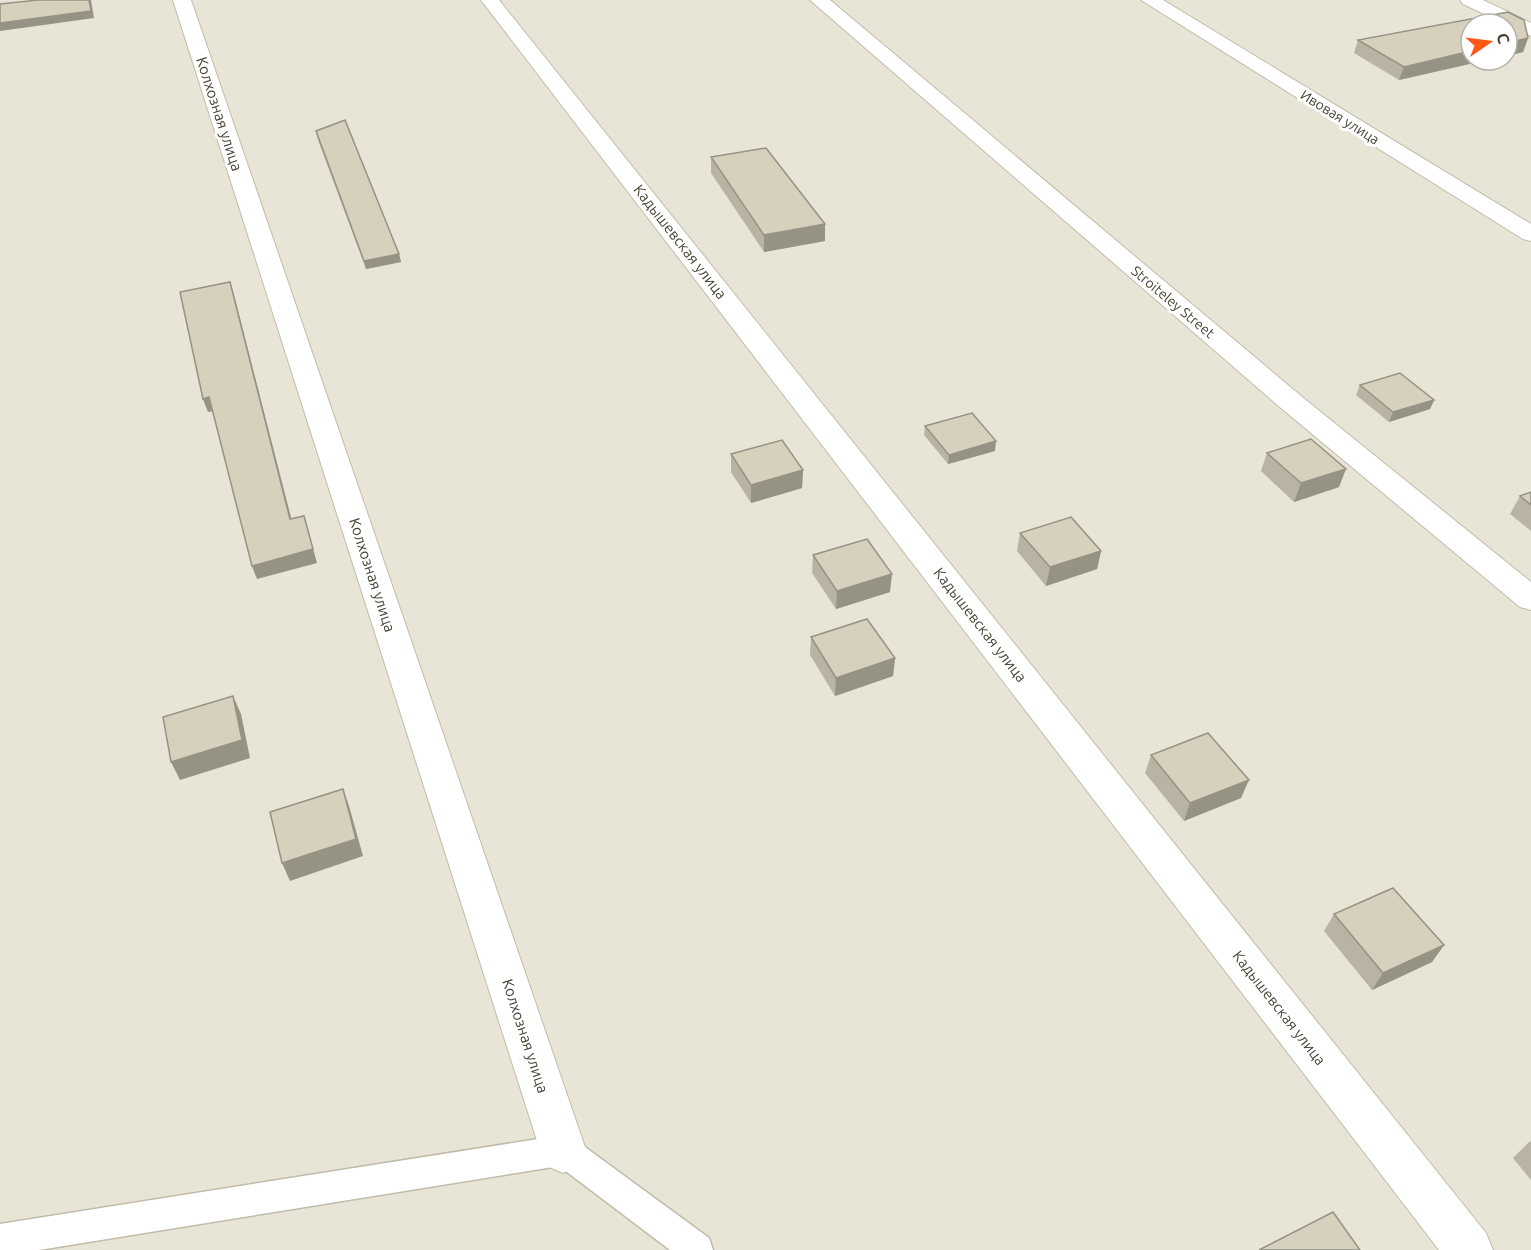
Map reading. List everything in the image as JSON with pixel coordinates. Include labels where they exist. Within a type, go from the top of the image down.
[{"type":"street","name":"Колхозная улица","points":[[182,0],[562,1150]]},
{"type":"street","name":"Кадышевская улица","points":[[490,0],[1469,1250]]},
{"type":"street","name":"Stroiteley Street","points":[[819,0],[1291,402],[1531,599]]},
{"type":"street","name":"Ивовая улица","points":[[1150,0],[1531,234]]},
{"type":"street","points":[[1469,0],[1531,30]]},
{"type":"lane","points":[[0,1240],[562,1150],[698,1250]]},
{"type":"shaded area","points":[[0,0],[1531,0],[1531,1250],[0,1250]]},
{"type":"building","points":[[38,0],[89,0],[91,11],[0,23],[0,4]]},
{"type":"building","points":[[1519,18],[1524,20],[1528,38],[1519,40]]},
{"type":"building","points":[[1459,21],[1459,54],[1404,67],[1358,40]]},
{"type":"building","points":[[345,120],[399,254],[364,261],[316,131]]},
{"type":"building","points":[[766,148],[825,224],[764,235],[711,157]]},
{"type":"building","points":[[230,282],[290,519],[304,516],[313,549],[252,566],[209,397],[203,399],[180,292]]},
{"type":"building","points":[[1400,373],[1434,400],[1393,412],[1360,385]]},
{"type":"building","points":[[972,413],[996,441],[949,455],[925,426]]},
{"type":"building","points":[[1311,439],[1346,469],[1301,483],[1267,453]]},
{"type":"building","points":[[782,440],[803,470],[751,485],[731,454]]},
{"type":"building","points":[[1531,492],[1531,505],[1520,496]]},
{"type":"building","points":[[1071,517],[1101,551],[1050,567],[1020,533]]},
{"type":"building","points":[[867,539],[892,574],[837,591],[813,555]]},
{"type":"building","points":[[867,619],[895,658],[836,678],[811,637]]},
{"type":"building","points":[[233,696],[242,740],[171,762],[163,717]]},
{"type":"building","points":[[1208,733],[1249,780],[1190,803],[1151,755]]},
{"type":"building","points":[[343,789],[356,839],[282,863],[270,812]]},
{"type":"building","points":[[1393,888],[1444,945],[1383,973],[1334,914]]},
{"type":"building","points":[[1333,1212],[1360,1250],[1259,1250]]}]
